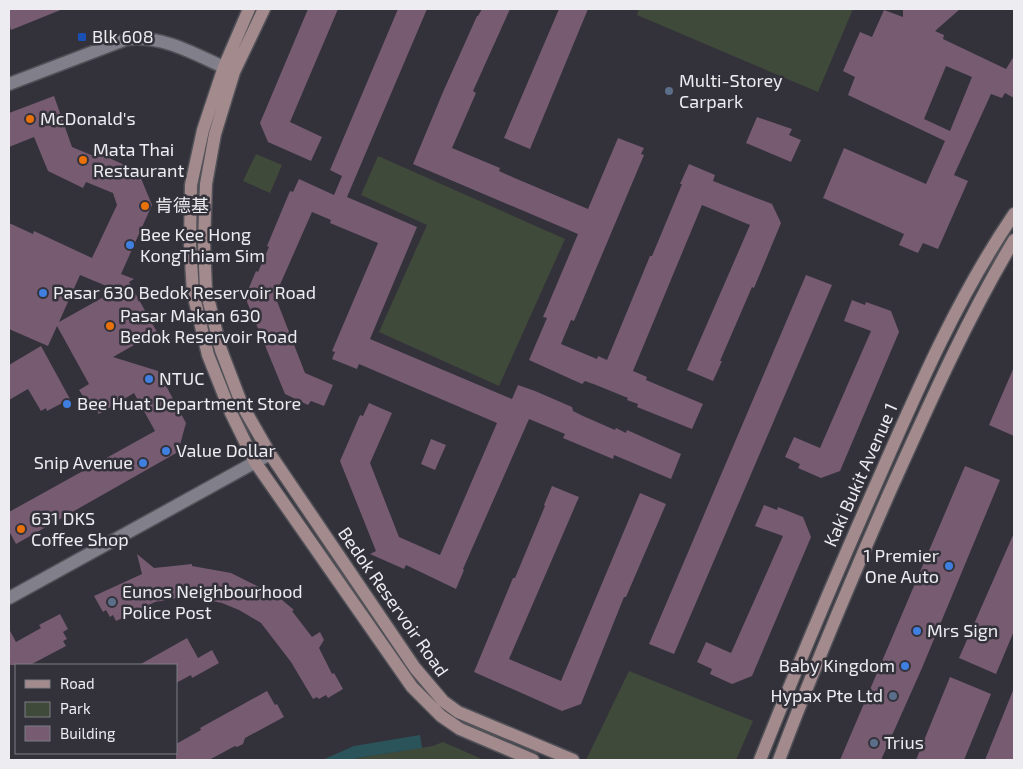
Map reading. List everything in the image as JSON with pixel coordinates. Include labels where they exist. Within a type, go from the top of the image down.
[{"type":"main road","name":"Bedok Reservoir Road","points":[[249,9],[229,70],[214,134],[206,184],[204,243],[206,290],[221,350],[242,406],[270,454],[415,668],[443,701],[458,712],[573,760]]},
{"type":"main road","name":"Bedok Reservoir Road","points":[[264,9],[229,70],[203,130],[191,185],[190,244],[193,293],[208,355],[231,413],[255,462],[409,683],[425,702],[460,730],[533,760]]},
{"type":"main road","name":"Kaki Bukit Avenue 1","points":[[760,760],[803,651],[908,412],[973,278],[1014,214]]},
{"type":"main road","name":"Kaki Bukit Avenue 1","points":[[779,760],[810,676],[920,423],[992,278],[1014,240]]},
{"type":"street","points":[[9,84],[127,39],[142,37],[172,43],[229,70]]},
{"type":"street","points":[[9,598],[270,454]]},
{"type":"green space","points":[[639,9],[853,9],[818,92],[637,15]]},
{"type":"green space","points":[[256,154],[282,165],[270,193],[243,181]]},
{"type":"green space","points":[[378,156],[565,239],[499,386],[379,332],[427,225],[361,195]]},
{"type":"green space","points":[[629,671],[753,721],[736,760],[586,760]]},
{"type":"green space","points":[[443,742],[484,760],[352,760],[433,746]]},
{"type":"water","points":[[420,735],[422,748],[352,760],[322,760],[354,746]]},
{"type":"building","points":[[9,9],[63,9],[11,30]]},
{"type":"building","points":[[308,9],[338,9],[290,122],[322,137],[311,161],[268,142],[260,123]]},
{"type":"building","points":[[398,9],[427,9],[347,197],[417,227],[370,339],[512,399],[518,385],[535,391],[572,407],[573,411],[615,430],[616,428],[626,433],[627,430],[681,454],[671,479],[614,455],[613,459],[563,438],[565,434],[529,419],[456,589],[406,565],[404,569],[370,554],[376,551],[340,461],[360,415],[363,416],[369,403],[392,413],[370,463],[399,537],[440,555],[497,423],[359,364],[357,369],[332,359],[335,352],[332,351],[378,243],[330,223],[331,220],[312,212],[275,296],[305,373],[333,385],[324,406],[311,401],[308,405],[285,394],[245,297],[269,247],[267,246],[290,191],[293,192],[299,179],[334,195],[342,176],[330,170]]},
{"type":"building","points":[[482,9],[510,9],[473,91],[476,93],[452,148],[500,168],[499,171],[588,209],[618,138],[644,148],[641,154],[644,155],[574,321],[571,320],[561,344],[597,359],[598,356],[607,360],[689,164],[715,175],[713,181],[772,204],[781,223],[713,381],[687,370],[750,225],[702,205],[633,371],[647,377],[646,380],[703,404],[692,429],[637,407],[638,404],[627,400],[628,398],[585,381],[582,384],[529,360],[547,318],[543,317],[578,234],[413,164],[443,92],[477,16]]},
{"type":"building","points":[[559,9],[588,9],[530,149],[504,138]]},
{"type":"building","points":[[903,9],[960,9],[935,31],[944,35],[943,39],[1006,69],[1014,56],[1014,98],[1005,93],[1002,98],[991,94],[954,175],[968,181],[938,249],[923,243],[918,253],[899,245],[904,234],[823,198],[844,148],[926,184],[945,141],[848,95],[855,77],[843,71],[860,32],[872,37],[884,10],[903,17]],"holes":[[[946,66],[972,77],[950,131],[924,119]]]},
{"type":"building","points":[[54,96],[72,147],[96,157],[98,153],[138,171],[152,205],[121,274],[134,279],[129,282],[157,332],[113,357],[158,371],[186,423],[178,452],[16,544],[9,531],[9,512],[155,431],[134,393],[99,414],[95,409],[92,410],[79,390],[89,384],[57,326],[48,346],[9,329],[9,223],[33,234],[34,231],[92,258],[117,205],[113,193],[86,182],[83,188],[48,171],[34,137],[9,147],[9,113]],"holes":[[[80,275],[116,290],[59,322]]]},
{"type":"building","points":[[757,117],[792,129],[789,135],[801,140],[791,162],[746,143]]},
{"type":"building","points":[[806,275],[832,285],[674,654],[649,644]]},
{"type":"building","points":[[852,300],[865,305],[866,302],[891,311],[899,332],[840,471],[821,478],[798,468],[800,464],[785,457],[794,437],[820,448],[871,331],[844,321]]},
{"type":"building","points":[[41,346],[70,399],[47,411],[46,408],[41,411],[28,389],[9,400],[9,365]]},
{"type":"building","points":[[1014,367],[1014,436],[989,425]]},
{"type":"building","points":[[431,439],[446,445],[435,470],[421,464]]},
{"type":"building","points":[[965,466],[1000,480],[922,668],[881,760],[840,760]]},
{"type":"building","points":[[552,486],[579,497],[509,659],[561,681],[640,493],[666,504],[626,597],[624,597],[581,704],[562,711],[474,672]]},
{"type":"building","points":[[764,505],[777,510],[778,507],[803,517],[811,537],[752,676],[732,684],[710,674],[712,669],[697,662],[706,642],[731,653],[783,536],[755,526]]},
{"type":"building","points":[[1014,533],[1014,631],[996,674],[959,658]]},
{"type":"building","points":[[137,554],[154,568],[192,564],[192,566],[231,573],[267,591],[269,589],[294,610],[292,611],[312,637],[320,632],[324,640],[319,648],[332,674],[334,673],[343,689],[328,698],[326,695],[319,699],[317,697],[313,699],[291,662],[261,623],[239,610],[222,603],[192,597],[177,598],[155,602],[116,621],[113,615],[110,617],[106,610],[103,612],[94,596],[142,574]]},
{"type":"building","points":[[60,614],[68,629],[63,632],[67,639],[63,641],[66,646],[32,664],[9,665],[9,629],[16,642],[41,628],[39,625]]},
{"type":"building","points":[[187,638],[198,658],[212,650],[219,663],[192,678],[191,675],[178,682],[178,664],[141,664]]},
{"type":"building","points":[[950,677],[991,694],[964,760],[916,760]]},
{"type":"building","points":[[1014,688],[1014,760],[985,760]]},
{"type":"building","points":[[267,691],[284,717],[245,738],[243,744],[235,746],[209,760],[176,760],[178,743],[201,730],[200,728]]},
{"type":"place","name":"Blk 608","points":[[82,37]]},
{"type":"place","name":"Multi-Storey Carpark","points":[[669,91]]},
{"type":"place","name":"McDonald's","points":[[30,119]]},
{"type":"place","name":"Mata Thai Restaurant","points":[[83,160]]},
{"type":"place","name":"肯德基","points":[[145,206]]},
{"type":"place","name":"Bee Kee Hong KongThiam Sim","points":[[130,245]]},
{"type":"place","name":"Pasar 630 Bedok Reservoir Road","points":[[43,293]]},
{"type":"place","name":"Pasar Makan 630 Bedok Reservoir Road","points":[[110,326]]},
{"type":"place","name":"NTUC","points":[[149,379]]},
{"type":"place","name":"Bee Huat Department Store","points":[[67,404]]},
{"type":"place","name":"Value Dollar","points":[[166,451]]},
{"type":"place","name":"Snip Avenue","points":[[143,463]]},
{"type":"place","name":"631 DKS Coffee Shop","points":[[21,529]]},
{"type":"place","name":"1 Premier One Auto","points":[[949,566]]},
{"type":"place","name":"Eunos Neighbourhood Police Post","points":[[112,602]]},
{"type":"place","name":"Mrs Sign","points":[[917,631]]},
{"type":"place","name":"Baby Kingdom","points":[[905,666]]},
{"type":"place","name":"Hypax Pte Ltd","points":[[893,696]]},
{"type":"place","name":"Trius","points":[[874,743]]}]
